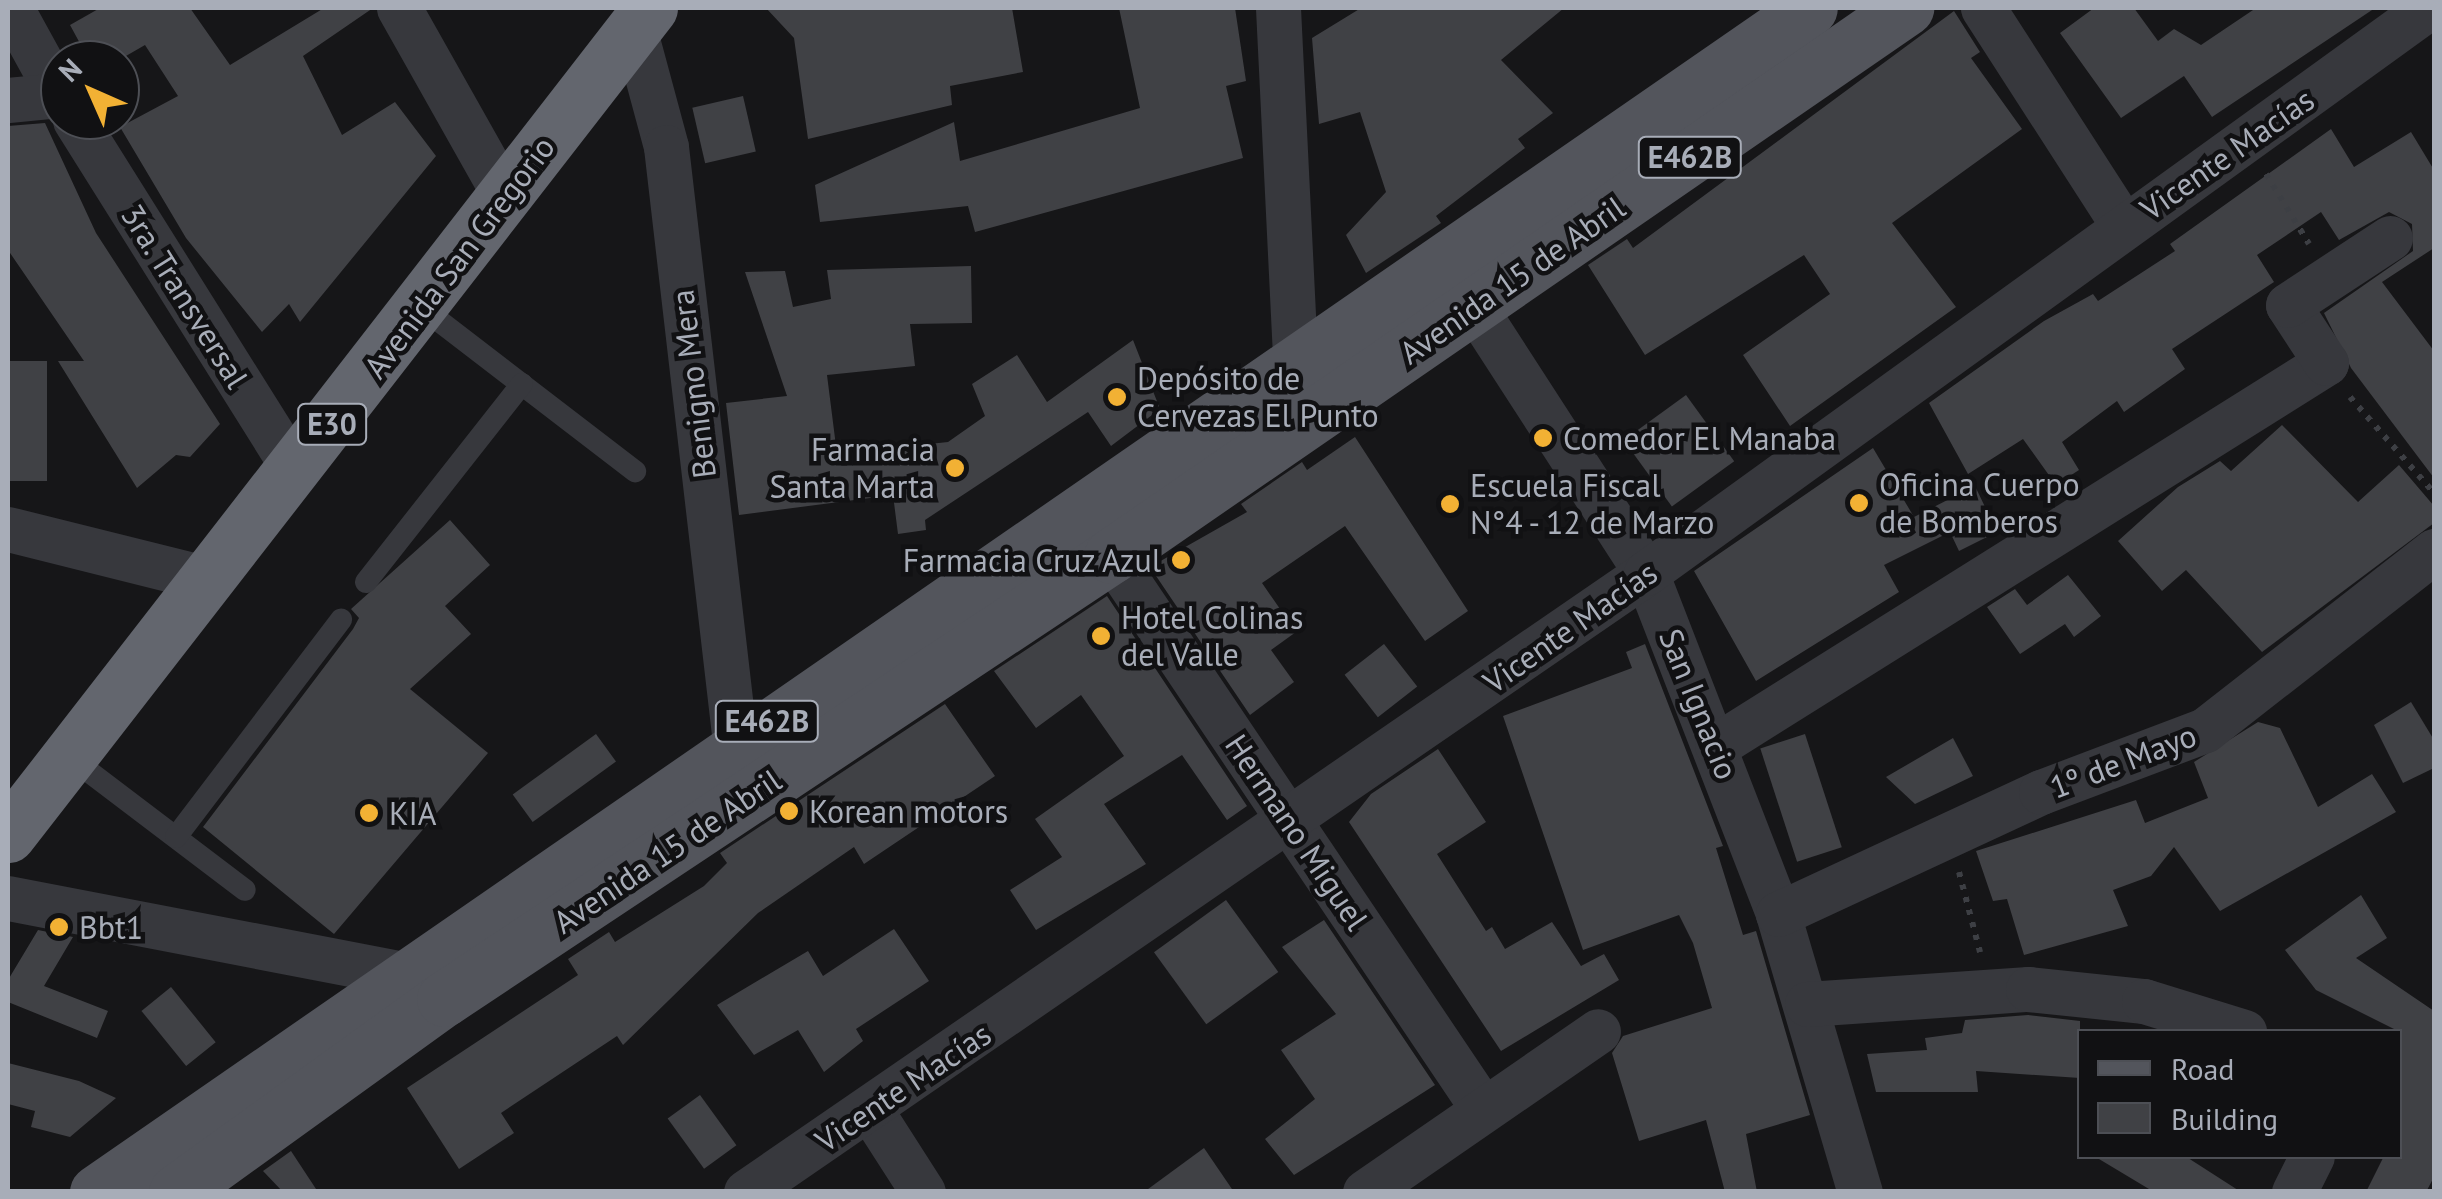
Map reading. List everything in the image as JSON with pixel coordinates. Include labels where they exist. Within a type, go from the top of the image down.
[{"type":"highway","name":"Avenida San Gregorio","points":[[8,835],[296,471],[642,18]]},
{"type":"main road","name":"Avenida 15 de Abril","points":[[98,1192],[735,742],[1296,364],[1810,8]]},
{"type":"main road","name":"Avenida 15 de Abril","points":[[176,1192],[444,999],[1110,556],[1906,8]]},
{"type":"street","points":[[10,8],[40,61]]},
{"type":"street","points":[[399,8],[506,196]]},
{"type":"street","points":[[1278,8],[1299,426]]},
{"type":"street","points":[[1983,8],[2124,226]]},
{"type":"street","name":"Vicente Macías","points":[[746,1192],[871,1111],[1646,573],[2428,8]]},
{"type":"street","name":"Benigno Mera","points":[[642,18],[666,147],[735,742]]},
{"type":"street","points":[[8,100],[40,98]]},
{"type":"street","name":"3ra. Transversal","points":[[88,140],[296,471]]},
{"type":"street","points":[[1716,744],[2326,363],[2288,305],[2390,238]]},
{"type":"street","name":"San Ignacio","points":[[1444,260],[1646,573],[1716,744],[1778,914],[1860,1192]]},
{"type":"street","points":[[8,529],[208,579]]},
{"type":"street","name":"1º de Mayo","points":[[1778,914],[1949,832],[2205,730],[2434,551]]},
{"type":"street","name":"Hermano Miguel","points":[[1110,556],[1483,1109]]},
{"type":"street","points":[[8,898],[404,974]]},
{"type":"street","points":[[1807,1004],[1990,990],[2144,1001],[2234,1029]]},
{"type":"street","points":[[1386,1186],[1483,1109],[1598,1031]]},
{"type":"street","points":[[871,1111],[924,1192]]},
{"type":"street","points":[[2294,1192],[2310,1159]]},
{"type":"lane","points":[[421,306],[635,471]]},
{"type":"lane","points":[[366,582],[522,384]]},
{"type":"lane","points":[[176,837],[341,620]]},
{"type":"lane","points":[[71,758],[244,890]]},
{"type":"path","points":[[2246,143],[2330,276]]},
{"type":"path","points":[[2326,363],[2434,493]]},
{"type":"path","points":[[1949,832],[1990,990]]},
{"type":"building","points":[[100,8],[190,8],[230,65],[324,8],[373,8],[303,56],[342,135],[395,102],[436,156],[300,322],[289,304],[262,332],[186,238],[128,140],[140,140],[140,116],[178,96],[145,45],[140,48],[140,40],[78,40],[70,25]]},
{"type":"building","points":[[766,8],[1012,8],[1023,72],[950,86],[952,105],[808,139],[794,38]]},
{"type":"building","points":[[1119,8],[1235,8],[1246,81],[1226,86],[1243,158],[975,232],[968,206],[820,222],[815,185],[954,122],[960,161],[1140,108]]},
{"type":"building","points":[[1361,8],[1564,8],[1501,60],[1553,113],[1518,139],[1525,148],[1436,216],[1441,223],[1366,273],[1346,235],[1386,192],[1360,112],[1319,124],[1312,38]]},
{"type":"building","points":[[2094,8],[2134,8],[2158,41],[2174,29],[2201,45],[2256,8],[2375,8],[2212,117],[2184,76],[2121,118],[2060,33]]},
{"type":"building","points":[[1954,11],[1980,52],[1971,58],[2022,129],[1892,223],[1956,307],[1790,426],[1743,355],[1830,294],[1804,255],[1645,355],[1588,265],[1627,239],[1633,248]]},
{"type":"building","points":[[743,96],[756,152],[705,163],[692,108]]},
{"type":"building","points":[[40,123],[40,140],[53,140],[96,233],[220,424],[190,457],[176,455],[137,488],[58,361],[84,361],[8,250],[8,126]]},
{"type":"building","points":[[2331,129],[2354,167],[2411,132],[2434,170],[2434,248],[2382,282],[2434,351],[2434,478],[2351,368],[2324,313],[2413,251],[2412,224],[2389,212],[2339,240],[2321,212],[2257,255],[2274,282],[2172,349],[2185,369],[2124,412],[2117,401],[2062,442],[2079,470],[2056,485],[2023,439],[1968,474],[1929,403],[2044,321],[2093,294],[2098,301],[2175,251],[2170,244]]},
{"type":"building","points":[[971,266],[972,323],[910,324],[915,366],[827,375],[837,454],[948,442],[985,416],[972,384],[1017,355],[1047,402],[1133,340],[1160,409],[1111,446],[1088,412],[925,520],[926,530],[898,534],[893,495],[739,515],[726,403],[787,396],[745,272],[785,271],[793,307],[831,299],[827,270]]},
{"type":"building","points":[[8,361],[47,361],[47,481],[8,481]]},
{"type":"building","points":[[1686,395],[1734,461],[1672,507],[1624,440]]},
{"type":"building","points":[[2282,425],[2358,502],[2399,465],[2434,506],[2434,523],[2262,652],[2186,570],[2162,591],[2118,541],[2178,487],[2220,461],[2231,471]]},
{"type":"building","points":[[1355,437],[1468,611],[1425,641],[1345,526],[1262,583],[1296,632],[1271,650],[1294,682],[1250,715],[1150,567],[1247,512],[1241,504],[1302,462],[1307,470]]},
{"type":"building","points":[[1873,448],[1914,517],[1975,486],[1997,532],[1959,551],[1950,532],[1884,565],[1899,592],[1756,681],[1694,571]]},
{"type":"building","points":[[450,520],[490,565],[445,606],[471,634],[410,689],[488,753],[334,934],[203,827],[353,629],[359,618],[351,609]]},
{"type":"building","points":[[2068,575],[2101,616],[2074,637],[2065,624],[2020,654],[1987,607],[2015,589],[2027,605]]},
{"type":"building","points":[[1107,596],[1247,806],[1227,820],[1182,755],[1104,804],[1146,864],[1036,930],[1010,890],[1062,857],[1035,819],[1124,756],[1081,695],[1036,728],[994,671]]},
{"type":"building","points":[[1384,644],[1417,687],[1378,717],[1345,675]]},
{"type":"building","points":[[1645,644],[1723,846],[1716,848],[1743,935],[1756,931],[1810,1115],[1746,1134],[1757,1192],[1725,1192],[1706,1120],[1639,1141],[1612,1053],[1623,1036],[1712,1008],[1693,943],[1679,915],[1583,950],[1503,716],[1632,668],[1626,652]]},
{"type":"building","points":[[2411,702],[2434,740],[2434,768],[2403,783],[2374,725]]},
{"type":"building","points":[[945,704],[995,776],[864,864],[854,847],[758,913],[623,1045],[617,1036],[501,1113],[514,1133],[459,1169],[407,1088],[578,975],[568,959],[609,932],[615,942],[704,886],[727,863],[720,853]]},
{"type":"building","points":[[2258,722],[2280,728],[2318,807],[2372,774],[2396,812],[2220,911],[2174,847],[2151,876],[2113,890],[2128,926],[2024,955],[2007,899],[1993,901],[1976,851],[2136,800],[2145,823],[2208,798],[2194,762]]},
{"type":"building","points":[[596,734],[616,762],[533,822],[513,795]]},
{"type":"building","points":[[1805,734],[1842,847],[1797,862],[1760,749]]},
{"type":"building","points":[[1953,738],[1973,776],[1915,804],[1886,777]]},
{"type":"building","points":[[1438,749],[1486,822],[1437,854],[1486,931],[1492,927],[1505,949],[1552,922],[1581,966],[1604,954],[1619,980],[1501,1051],[1349,822],[1371,794]]},
{"type":"building","points":[[2361,895],[2387,938],[2356,958],[2434,1011],[2434,1177],[2426,1192],[2366,1192],[2382,1159],[2402,1159],[2402,1029],[2394,1029],[2316,990],[2285,950]]},
{"type":"building","points":[[1226,900],[1278,972],[1206,1024],[1154,952]]},
{"type":"building","points":[[1324,920],[1435,1085],[1294,1175],[1265,1139],[1315,1099],[1281,1050],[1336,1014],[1282,947]]},
{"type":"building","points":[[894,929],[929,981],[856,1029],[863,1041],[824,1072],[798,1030],[754,1055],[717,1005],[808,951],[823,976]]},
{"type":"building","points":[[38,930],[73,937],[44,986],[108,1011],[97,1038],[8,1002],[8,980]]},
{"type":"building","points":[[171,987],[216,1042],[186,1066],[141,1011]]},
{"type":"building","points":[[2028,1015],[2080,1021],[2077,1078],[1976,1071],[1978,1092],[1876,1092],[1867,1054],[1927,1050],[1925,1038],[1962,1033],[1965,1020]]},
{"type":"building","points":[[8,1063],[79,1081],[116,1098],[70,1137],[31,1127],[35,1111],[8,1104]]},
{"type":"building","points":[[700,1095],[736,1145],[704,1169],[668,1119]]},
{"type":"building","points":[[1204,1148],[1234,1192],[1144,1192]]},
{"type":"building","points":[[291,1151],[318,1192],[283,1192],[263,1171]]},
{"type":"building","points":[[2099,1159],[2190,1159],[2241,1192],[2154,1192]]},
{"type":"place","name":"Depósito de Cervezas El Punto","points":[[1117,397]]},
{"type":"place","name":"Comedor El Manaba","points":[[1543,438]]},
{"type":"place","name":"Farmacia Santa Marta","points":[[955,468]]},
{"type":"place","name":"Oficina Cuerpo de Bomberos","points":[[1859,503]]},
{"type":"place","name":"Escuela Fiscal N°4 - 12 de Marzo","points":[[1450,504]]},
{"type":"place","name":"Farmacia Cruz Azul","points":[[1181,560]]},
{"type":"place","name":"Hotel Colinas del Valle","points":[[1101,636]]},
{"type":"place","name":"Korean motors","points":[[789,811]]},
{"type":"place","name":"KIA","points":[[369,813]]},
{"type":"place","name":"Bbt1","points":[[59,927]]}]
